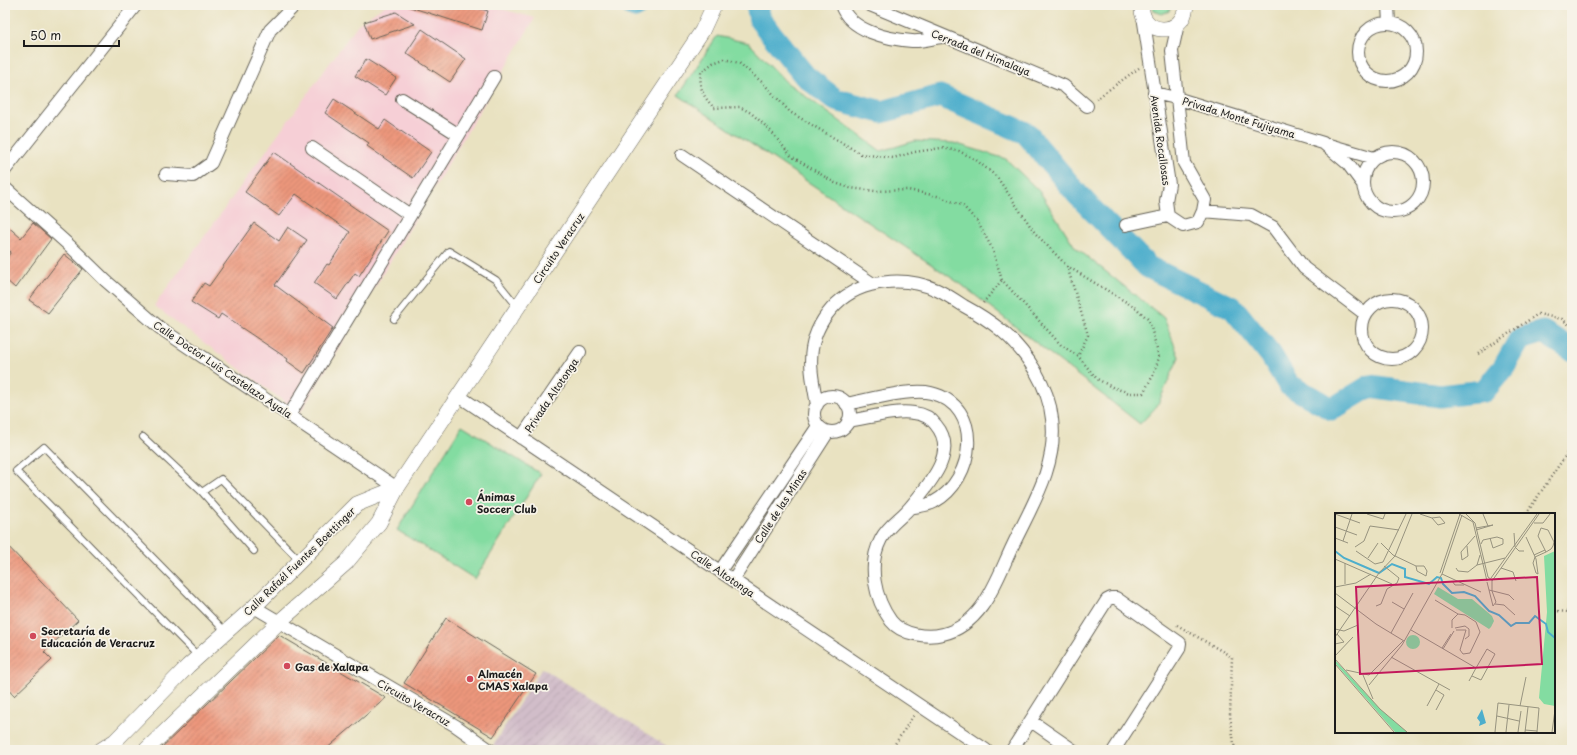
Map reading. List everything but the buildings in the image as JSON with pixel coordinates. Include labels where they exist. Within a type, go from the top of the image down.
[{"type":"street","points":[[5,170],[136,5]]},
{"type":"street","points":[[166,174],[193,176],[211,163],[270,30],[295,5]]},
{"type":"street","name":"Circuito Veracruz","points":[[397,488],[702,32],[714,5]]},
{"type":"street","points":[[841,5],[844,12],[865,30],[883,36],[913,41],[943,37]]},
{"type":"street","name":"Cerrada del Himalaya","points":[[870,5],[943,37],[1064,86],[1087,106]]},
{"type":"street","points":[[1388,5],[1389,23]]},
{"type":"street","points":[[1142,8],[1147,22],[1159,29],[1166,30],[1185,11]]},
{"type":"street","name":"Avenida Rocallosas","points":[[1142,8],[1169,184],[1166,201],[1168,216]]},
{"type":"street","name":"Avenida Rocallosas","points":[[1185,11],[1172,51],[1176,98],[1184,163],[1205,200],[1203,211]]},
{"type":"street","points":[[1389,23],[1398,25],[1413,37],[1417,56],[1414,65],[1408,73],[1400,79],[1382,81],[1372,78],[1363,67],[1358,54],[1359,44],[1363,36],[1370,28],[1379,24],[1389,23]]},
{"type":"street","points":[[290,414],[494,77]]},
{"type":"street","name":"Privada Monte Fujiyama","points":[[1154,93],[1176,98],[1374,158],[1393,152],[1403,154],[1412,159],[1419,166],[1423,175],[1424,186],[1421,195],[1415,204],[1407,210],[1387,212],[1377,208],[1364,194],[1362,183],[1348,164],[1323,143]]},
{"type":"street","points":[[402,99],[459,135]]},
{"type":"street","points":[[312,148],[410,215]]},
{"type":"street","points":[[682,155],[873,284]]},
{"type":"street","points":[[1362,183],[1364,174],[1374,158]]},
{"type":"street","name":"Calle Doctor Luis Castelazo Ayala","points":[[5,188],[106,281],[160,328],[290,414],[397,488]]},
{"type":"street","points":[[1126,225],[1168,216],[1183,226],[1198,222],[1203,211],[1251,215],[1273,226],[1304,268],[1365,314]]},
{"type":"street","points":[[817,405],[828,397],[838,398],[846,404],[850,415],[848,421],[840,430],[823,429],[814,415],[817,405],[811,362],[812,348],[816,334],[826,314],[844,296],[873,284],[891,282],[915,283],[939,290],[1003,332],[1027,359],[1045,390],[1052,418],[1052,448],[1044,481],[983,607],[965,626],[942,635],[916,635],[896,627],[884,612],[876,591],[874,565],[880,540],[893,522],[910,508],[941,467],[944,452],[944,440],[939,428],[930,418],[916,413],[903,413],[848,421]]},
{"type":"street","points":[[1390,298],[1400,299],[1409,304],[1416,311],[1421,320],[1423,329],[1421,339],[1416,348],[1408,355],[1389,359],[1379,357],[1371,351],[1365,343],[1362,333],[1362,323],[1365,314],[1372,306],[1380,301],[1390,298]]},
{"type":"street","name":"Privada Altotonga","points":[[521,438],[580,352]]},
{"type":"street","points":[[814,381],[828,397]]},
{"type":"street","points":[[846,404],[910,393],[930,393],[950,401],[963,415],[968,431],[969,448],[959,477],[948,491],[933,503],[910,508]]},
{"type":"street","name":"Calle Altotonga","points":[[459,396],[986,750]]},
{"type":"street","name":"Calle de las Minas","points":[[720,571],[777,486],[823,429]]},
{"type":"street","name":"Calle de las Minas","points":[[733,580],[788,494],[823,429]]},
{"type":"street","points":[[777,486],[788,494]]},
{"type":"street","points":[[146,750],[278,623],[346,563],[379,523],[397,488]]},
{"type":"street","name":"Calle Rafaél Fuentes Boettinger","points":[[101,750],[119,746],[198,656],[254,607],[358,504],[397,488]]},
{"type":"street","points":[[746,533],[758,541]]},
{"type":"street","points":[[1012,750],[1107,600],[1116,598],[1180,643],[1179,649],[1114,750]]},
{"type":"street","name":"Circuito Veracruz","points":[[254,607],[278,623],[456,726],[490,750]]},
{"type":"street","points":[[1031,721],[1073,750]]},
{"type":"lane","points":[[394,319],[449,251],[496,280],[518,308]]},
{"type":"lane","points":[[144,437],[202,492],[254,551]]},
{"type":"lane","points":[[198,656],[16,471],[44,447],[225,631]]},
{"type":"lane","points":[[202,492],[221,479],[300,561]]},
{"type":"path","points":[[724,59],[740,63],[763,83],[790,112],[861,154],[893,158],[915,152],[942,148],[959,151],[976,160],[996,177],[1035,233],[1067,266],[1136,308],[1149,320],[1158,357],[1154,374],[1143,393],[1129,393],[1112,387],[1097,379],[1078,356],[1061,346],[1002,280],[992,248],[977,221],[962,205],[937,196],[908,190],[875,191],[850,188],[835,183],[791,156],[769,129],[752,112],[740,107],[714,108],[705,98],[699,85],[701,72],[713,63],[724,59]]},
{"type":"path","points":[[1087,106],[1149,61]]},
{"type":"path","points":[[1067,266],[1088,335],[1078,356]]},
{"type":"path","points":[[974,312],[1002,280]]},
{"type":"path","points":[[1478,354],[1538,314],[1562,319],[1572,327]]},
{"type":"path","points":[[1527,513],[1572,446]]},
{"type":"path","points":[[1555,611],[1572,612]]},
{"type":"path","points":[[1175,623],[1232,657],[1230,716],[1235,750]]},
{"type":"path","points":[[891,750],[920,705]]},
{"type":"shaded area","points":[[386,5],[487,5],[535,18],[300,413],[154,306],[358,24]]},
{"type":"shaded area","points":[[542,668],[673,750],[501,750],[493,745]]},
{"type":"green space","points":[[1151,5],[1172,5],[1169,11],[1162,14],[1154,11]]},
{"type":"green space","points":[[717,36],[749,43],[786,82],[881,151],[915,141],[954,143],[1006,159],[1040,192],[1075,247],[1164,318],[1179,357],[1157,406],[1140,424],[962,285],[678,95]]},
{"type":"green space","name":"Ánimas Soccer Club","points":[[462,425],[541,474],[475,579],[397,530]]},
{"type":"waterway","points":[[632,5],[635,7],[638,5]]},
{"type":"waterway","points":[[757,5],[760,20],[805,76],[836,100],[882,112],[940,96],[1026,133],[1078,195],[1148,267],[1233,308],[1271,355],[1289,385],[1332,409],[1370,386],[1440,396],[1484,391],[1504,367],[1520,339],[1543,332],[1572,350]]},
{"type":"place","name":"Ánimas Soccer Club","points":[[469,502]]},
{"type":"place","name":"Secretaría de Educación de Veracruz","points":[[33,636]]},
{"type":"place","name":"Gas de Xalapa","points":[[287,666]]},
{"type":"place","name":"Almacén CMAS Xalapa","points":[[470,679]]}]
